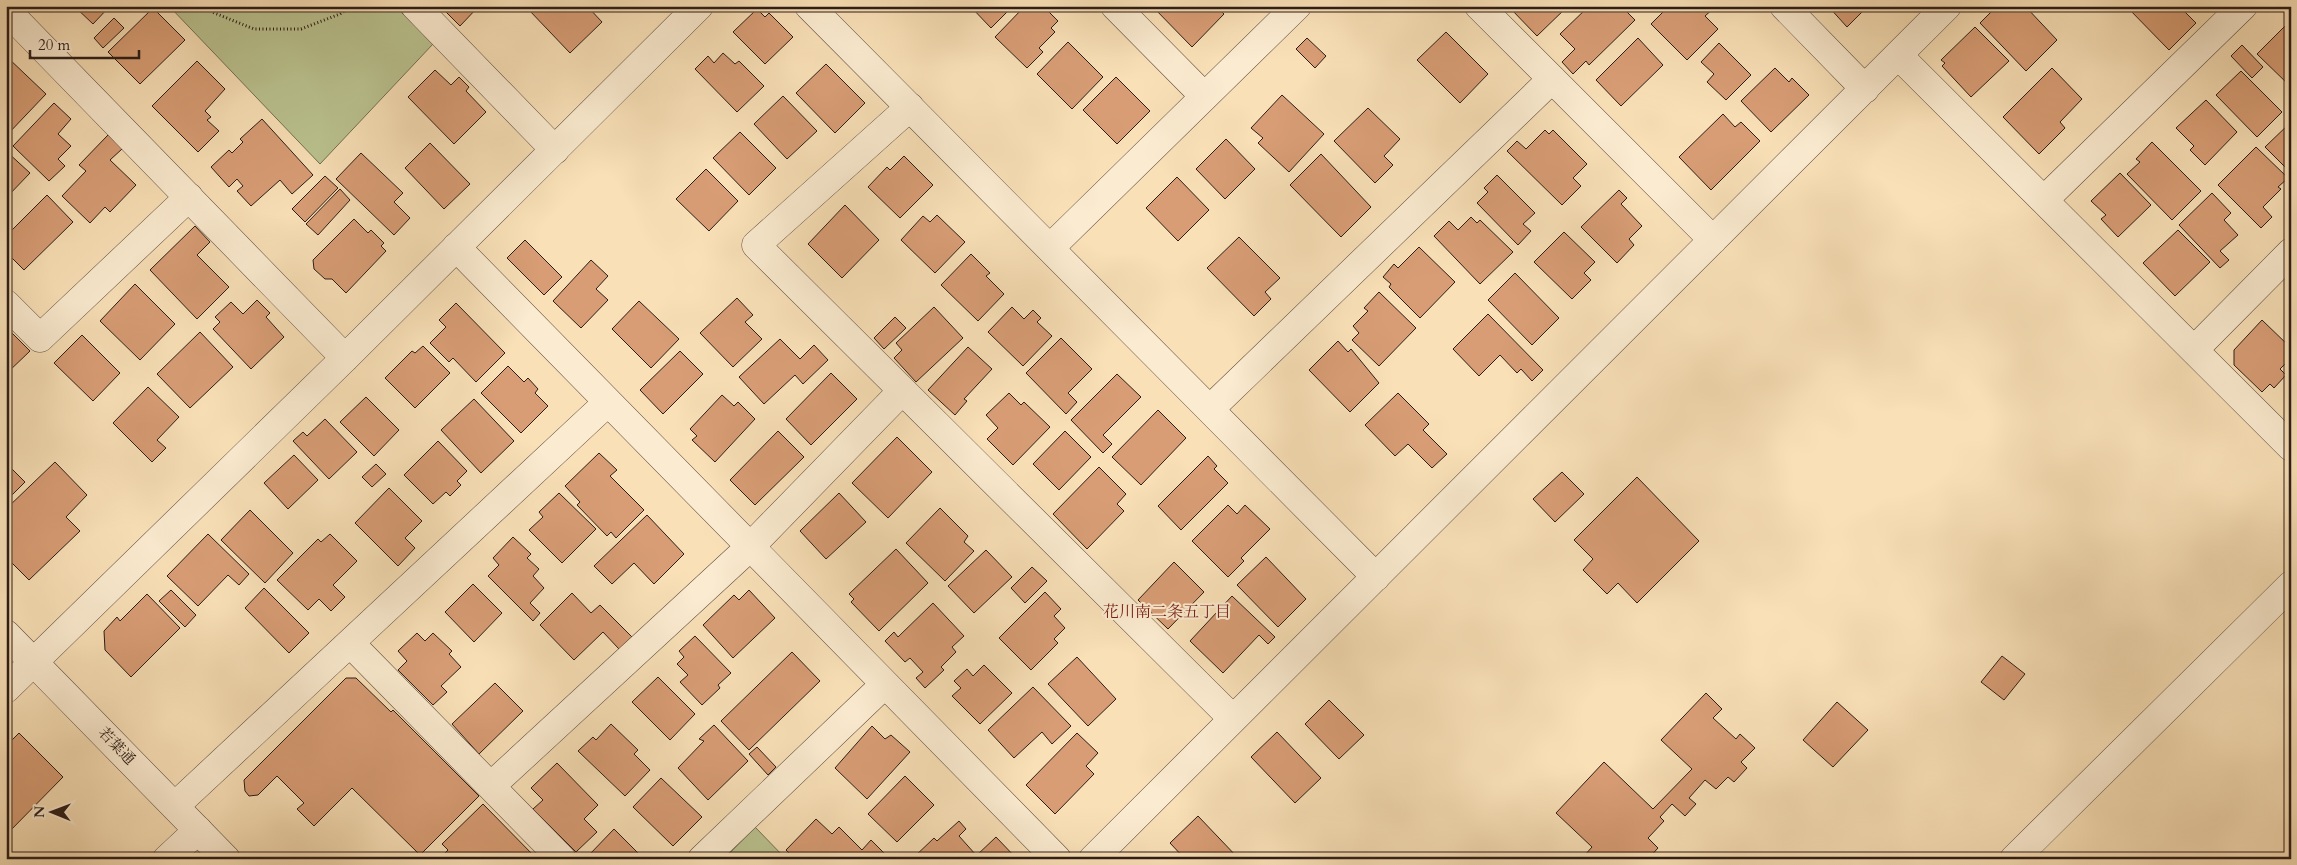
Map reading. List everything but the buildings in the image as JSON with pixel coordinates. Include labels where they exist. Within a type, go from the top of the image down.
[{"type":"street","points":[[415,6],[554,150]]},
{"type":"street","points":[[6,689],[345,358],[699,6]]},
{"type":"street","points":[[810,6],[1376,577]]},
{"type":"street","points":[[1115,6],[1204,96]]},
{"type":"street","points":[[1050,248],[1297,6]]},
{"type":"street","points":[[1479,6],[1713,240]]},
{"type":"street","points":[[1784,6],[1865,89]]},
{"type":"street","points":[[1093,859],[1947,6]]},
{"type":"street","points":[[2044,200],[2243,6]]},
{"type":"street","points":[[6,10],[345,358]]},
{"type":"street","points":[[1898,55],[2291,447]]},
{"type":"street","points":[[1210,409],[1552,79]]},
{"type":"street","points":[[910,107],[756,245],[1233,720]]},
{"type":"street","points":[[6,304],[40,338],[189,198]]},
{"type":"street","points":[[456,247],[1057,859]]},
{"type":"street","points":[[2194,350],[2291,252]]},
{"type":"street","points":[[491,786],[750,547],[902,391]]},
{"type":"street","points":[[175,806],[608,402]]},
{"type":"street","points":[[2014,859],[2291,585]]},
{"type":"street","name":"若葉通","points":[[6,634],[226,859]]},
{"type":"street","points":[[350,644],[562,859]]},
{"type":"street","points":[[702,859],[885,684]]},
{"type":"street","points":[[167,859],[198,830]]},
{"type":"path","points":[[205,6],[212,12],[254,29],[301,29],[340,14],[352,6]]},
{"type":"green space","points":[[169,6],[395,6],[433,44],[320,164]]},
{"type":"green space","points":[[755,827],[786,859],[724,859]]},
{"type":"district","name":"花川南二条五丁目","points":[[1167,612]]}]
